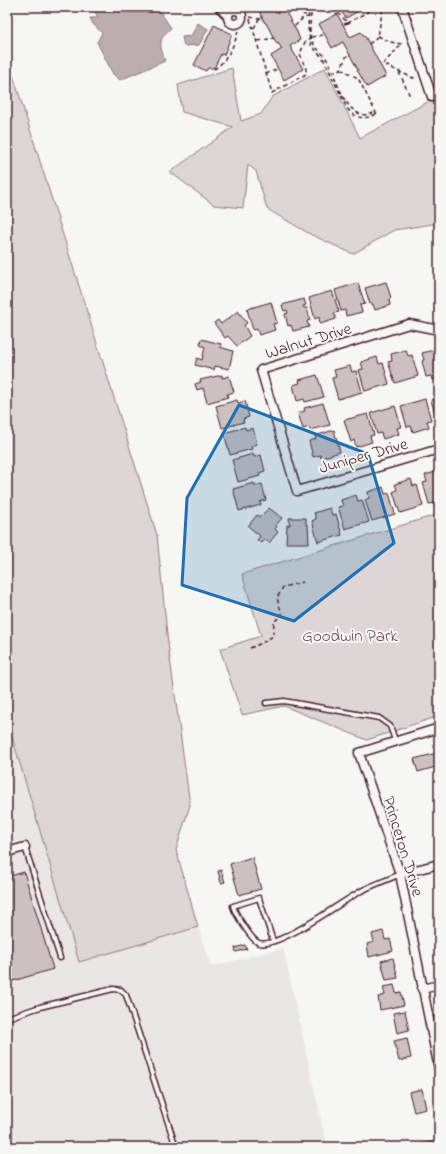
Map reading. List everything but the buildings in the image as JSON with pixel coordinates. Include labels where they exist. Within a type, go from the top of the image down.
[{"type":"street","points":[[219,7],[228,16],[230,22],[238,24],[248,15],[234,10],[230,12],[228,16]]},
{"type":"street","points":[[402,7],[432,97]]},
{"type":"street","name":"Walnut Drive","points":[[296,491],[261,370],[409,324],[439,330]]},
{"type":"street","name":"Juniper Drive","points":[[296,491],[439,449]]},
{"type":"street","points":[[395,740],[439,728]]},
{"type":"street","name":"Princeton Drive","points":[[395,740],[358,753],[400,874],[439,1069]]},
{"type":"street","points":[[7,852],[25,847]]},
{"type":"street","points":[[400,874],[439,864]]},
{"type":"street","points":[[422,989],[439,985]]},
{"type":"lane","points":[[266,703],[284,701],[379,718],[390,726],[395,740]]},
{"type":"lane","points":[[25,847],[60,958]]},
{"type":"lane","points":[[274,941],[259,898],[233,906],[257,943],[274,941],[289,936],[361,891],[400,874]]},
{"type":"lane","points":[[7,1018],[40,1007],[113,989],[121,990],[126,995],[176,1147]]},
{"type":"path","points":[[251,7],[248,15],[254,28],[272,93],[306,74],[306,69],[301,57],[302,48],[310,38],[323,35]]},
{"type":"path","points":[[290,7],[309,17]]},
{"type":"path","points":[[310,7],[310,38],[314,45],[326,58],[351,110],[360,115],[377,113]]},
{"type":"path","points":[[344,24],[376,7]]},
{"type":"path","points":[[369,44],[378,36],[383,7]]},
{"type":"path","points":[[336,8],[348,23]]},
{"type":"path","points":[[310,11],[311,45],[323,58],[350,112],[360,118],[369,118],[377,113]]},
{"type":"path","points":[[248,15],[259,19]]},
{"type":"path","points":[[254,28],[259,19],[262,17]]},
{"type":"path","points":[[294,27],[303,18],[309,17]]},
{"type":"path","points":[[214,69],[217,68],[236,40],[239,31],[238,24]]},
{"type":"path","points":[[378,36],[390,42],[402,44],[382,64],[413,78]]},
{"type":"path","points":[[258,41],[274,38]]},
{"type":"path","points":[[341,69],[349,55]]},
{"type":"path","points":[[266,74],[277,69]]},
{"type":"path","points":[[332,72],[341,69],[359,77],[377,113]]},
{"type":"path","points":[[399,72],[410,96]]},
{"type":"path","points":[[250,648],[273,636],[274,622],[282,614],[277,598],[283,587],[303,582]]},
{"type":"highlighted area","points":[[239,405],[368,454],[394,543],[294,621],[182,585],[187,498]]},
{"type":"shaded area","points":[[93,7],[157,7],[171,28],[163,36],[161,43],[165,61],[120,80],[113,74],[97,42],[102,33],[93,24],[90,18],[98,18]]},
{"type":"shaded area","points":[[198,23],[208,29],[199,45],[184,46],[182,37],[191,36]]},
{"type":"shaded area","points":[[7,720],[79,962],[198,927],[211,967],[283,948],[327,1147],[7,1147]]},
{"type":"green space","points":[[7,56],[157,535],[168,644],[190,805],[176,850],[198,927],[79,962],[7,720]]},
{"type":"green space","points":[[232,68],[241,121],[261,114],[272,97],[325,68],[360,138],[439,96],[439,223],[394,230],[353,254],[310,234],[267,209],[256,171],[248,165],[243,208],[214,205],[170,172],[233,127],[182,112],[178,85]]},
{"type":"green space","name":"Goodwin Park","points":[[439,514],[439,716],[367,740],[284,706],[242,715],[220,649],[261,636],[242,574]]}]
